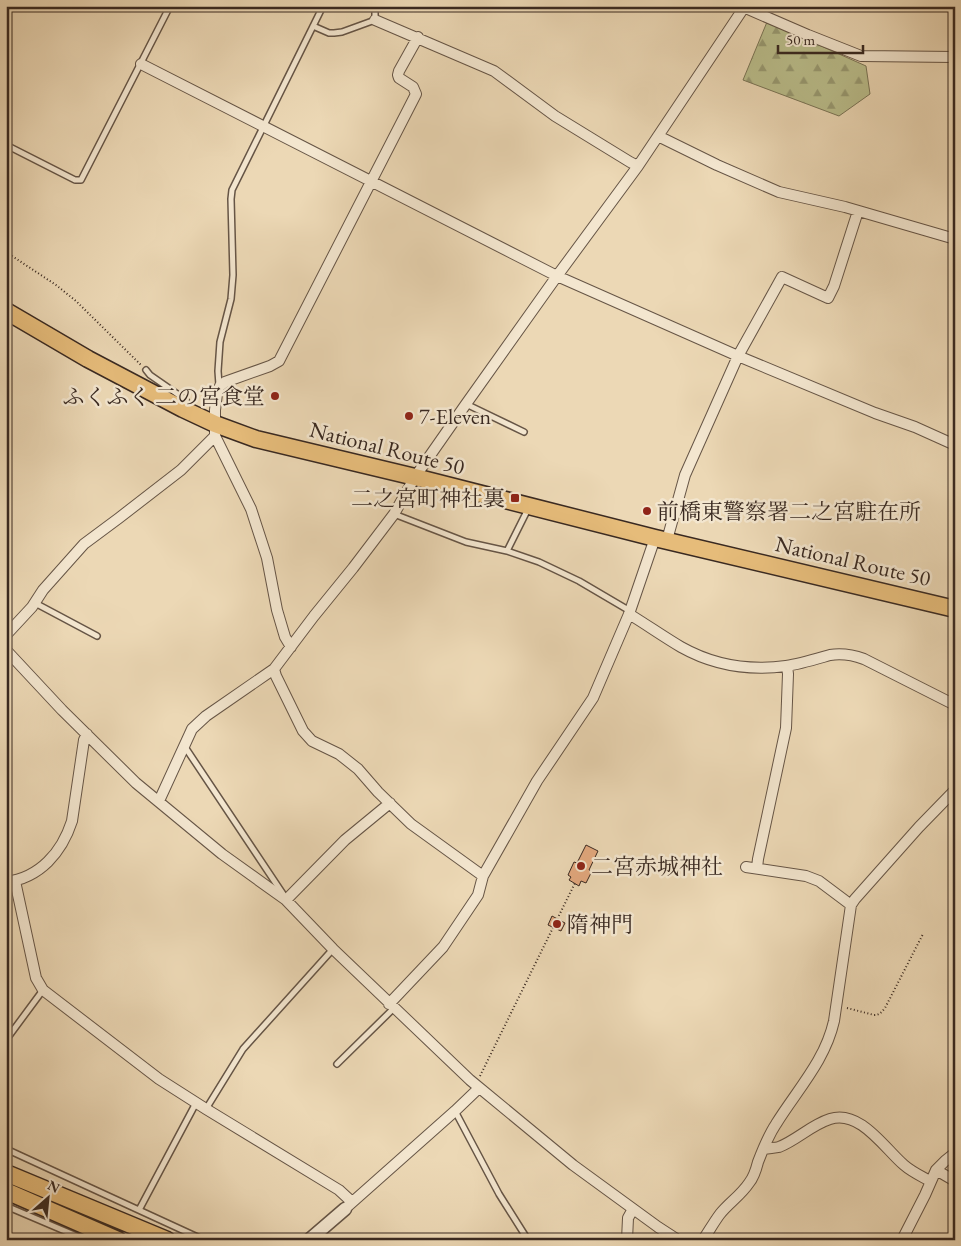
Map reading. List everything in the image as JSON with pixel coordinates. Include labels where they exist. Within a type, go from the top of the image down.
[{"type":"highway","name":"National Route 50","points":[[6,311],[88,359],[183,409],[215,430],[955,609]]},
{"type":"highway","points":[[6,1173],[167,1240]]},
{"type":"highway","points":[[6,1191],[118,1240]]},
{"type":"street","points":[[159,801],[192,729],[206,716],[274,668],[394,514],[415,477],[556,276],[638,166],[744,7],[861,56],[955,57]]},
{"type":"street","points":[[375,20],[494,71],[555,116],[638,166]]},
{"type":"street","points":[[291,648],[282,628],[267,558],[251,509],[215,430],[214,410],[220,386],[225,382],[279,361],[416,94],[413,87],[399,78],[398,75],[418,37]]},
{"type":"street","points":[[141,64],[556,276],[738,356],[875,414],[916,427],[955,445]]},
{"type":"street","points":[[658,136],[717,165],[779,192],[858,211],[955,239]]},
{"type":"street","points":[[392,1006],[443,947],[478,895],[483,876],[537,780],[593,698],[661,539],[685,475],[738,356],[782,276],[828,298],[834,286],[858,211]]},
{"type":"street","points":[[6,635],[84,544],[181,470],[215,430]]},
{"type":"street","points":[[630,613],[681,647],[723,664],[749,667],[787,666],[830,655],[852,655],[864,659],[955,705]]},
{"type":"street","points":[[6,650],[62,710],[136,783],[222,854],[286,900],[333,949],[452,1064],[573,1165],[678,1240]]},
{"type":"street","points":[[757,868],[786,728],[787,666]]},
{"type":"street","points":[[274,668],[276,676],[303,731],[312,741],[339,754],[358,769],[378,792],[411,824],[483,876]]},
{"type":"street","points":[[86,734],[69,832],[57,852],[41,869],[11,881],[36,978],[43,990],[152,1074],[339,1190],[348,1205]]},
{"type":"street","points":[[703,1240],[721,1213],[749,1184],[754,1176],[767,1139],[819,1060],[831,1034],[851,906],[919,826],[955,790]]},
{"type":"street","points":[[286,900],[345,840],[390,803]]},
{"type":"street","points":[[746,867],[812,878],[819,881],[851,906]]},
{"type":"street","points":[[309,1240],[480,1088]]},
{"type":"street","points":[[764,1149],[779,1147],[822,1122],[837,1117],[844,1118],[870,1131],[904,1164],[916,1174],[930,1181]]},
{"type":"street","points":[[902,1240],[936,1170],[955,1153]]},
{"type":"street","points":[[936,1170],[955,1181]]},
{"type":"street","points":[[627,1240],[628,1218],[633,1209]]},
{"type":"lane","points":[[6,145],[75,180],[81,180],[170,6]]},
{"type":"lane","points":[[220,386],[218,371],[220,342],[232,299],[232,190],[323,6]]},
{"type":"lane","points":[[313,26],[329,33],[342,32],[375,20],[375,6]]},
{"type":"lane","points":[[146,370],[150,375],[186,400],[187,403],[183,409]]},
{"type":"lane","points":[[466,404],[524,432]]},
{"type":"lane","points":[[507,551],[530,506]]},
{"type":"lane","points":[[394,514],[466,542],[507,551],[539,562],[579,581],[630,613]]},
{"type":"lane","points":[[35,603],[97,636]]},
{"type":"lane","points":[[184,747],[286,900]]},
{"type":"lane","points":[[206,1109],[243,1048],[333,949]]},
{"type":"lane","points":[[6,1040],[43,990]]},
{"type":"lane","points":[[337,1064],[392,1006]]},
{"type":"lane","points":[[139,1210],[196,1102]]},
{"type":"lane","points":[[455,1112],[499,1194],[528,1240]]},
{"type":"lane","points":[[6,1150],[204,1240]]},
{"type":"lane","points":[[6,1206],[85,1240]]},
{"type":"path","points":[[6,252],[56,284],[76,301],[146,370]]},
{"type":"path","points":[[474,1075],[480,1076],[575,883]]},
{"type":"path","points":[[837,1005],[874,1015],[881,1013],[922,934]]},
{"type":"green space","points":[[767,22],[866,66],[870,94],[839,116],[743,80]]},
{"type":"building","name":"二宮赤城神社","points":[[586,845],[598,851],[589,870],[592,871],[586,883],[581,881],[579,886],[569,880],[571,877],[568,875],[574,862],[577,863]]},
{"type":"building","name":"隋神門","points":[[552,916],[565,923],[561,931],[548,925]]},
{"type":"place","name":"ふくふく 二の宮食堂","points":[[275,396]]},
{"type":"place","name":"7-Eleven","points":[[409,416]]},
{"type":"place","name":"二之宮町神社裏","points":[[515,498]]},
{"type":"place","name":"前橋東警察署二之宮駐在所","points":[[647,511]]},
{"type":"place","name":"二宮赤城神社","points":[[581,866]]},
{"type":"place","name":"隋神門","points":[[557,924]]}]
